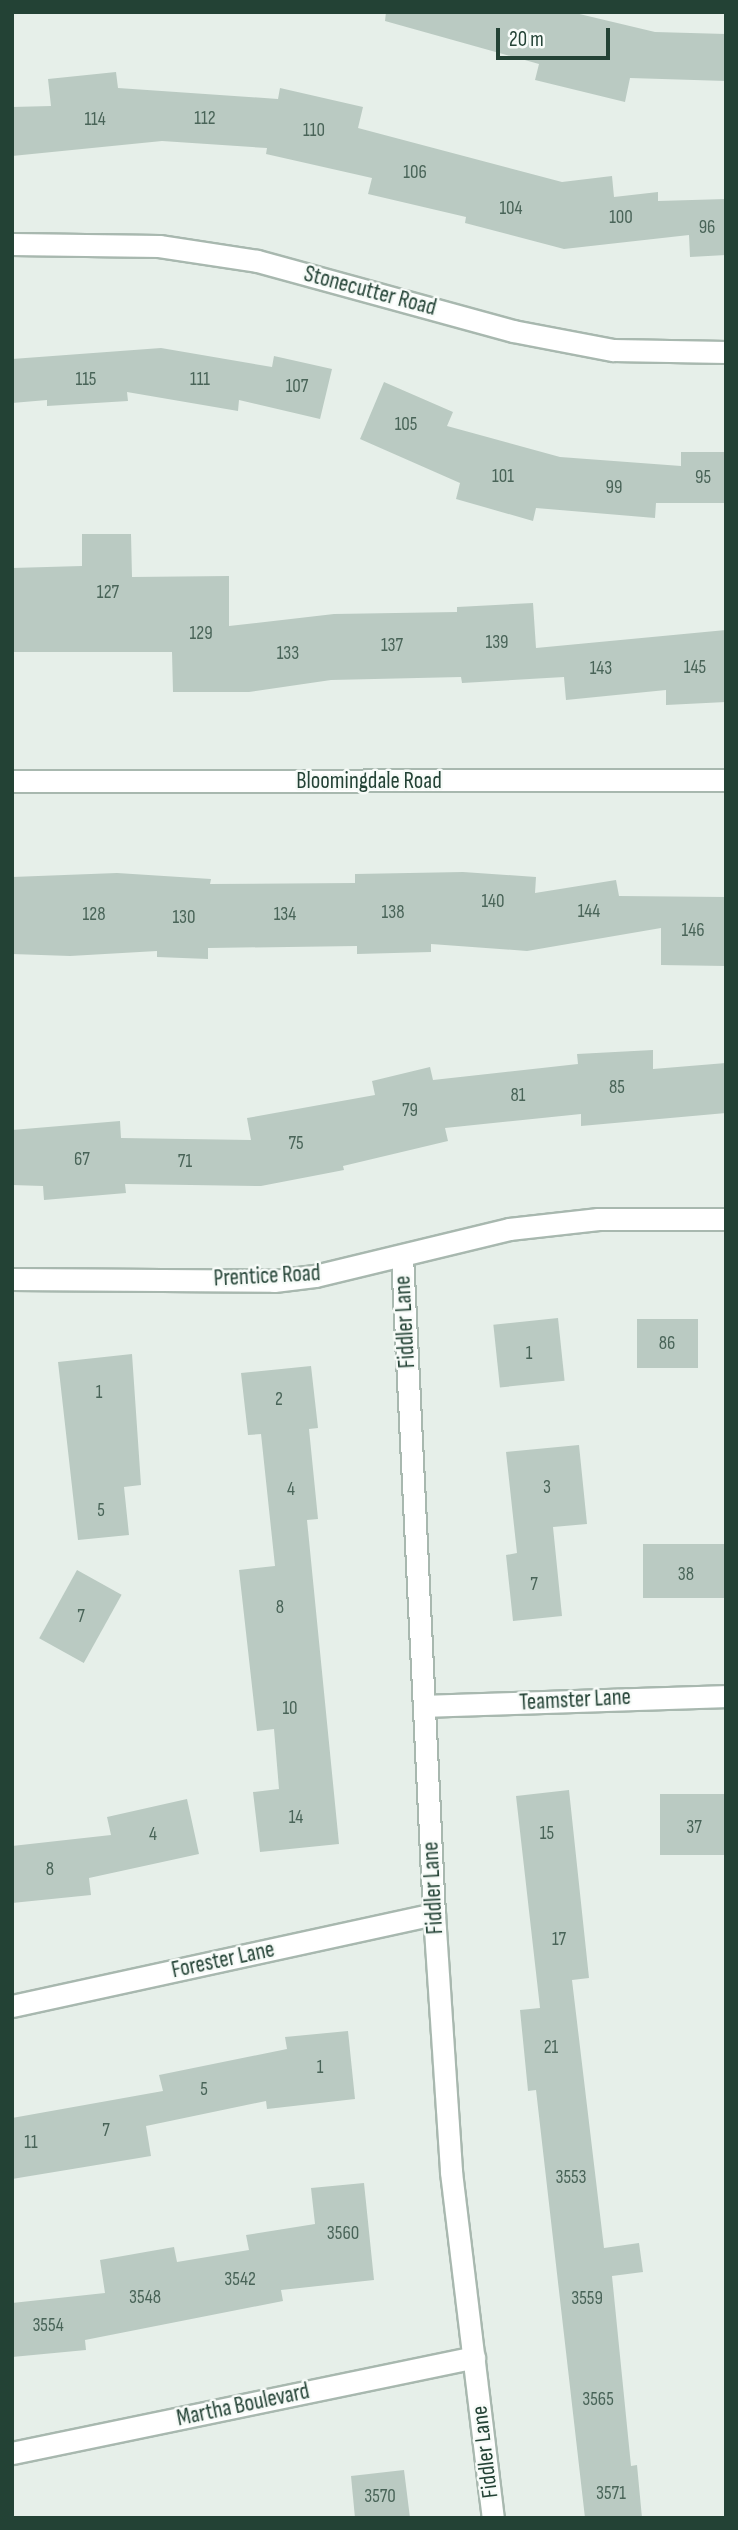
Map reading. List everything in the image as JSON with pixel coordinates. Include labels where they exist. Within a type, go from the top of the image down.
[{"type":"street","name":"Stonecutter Road","points":[[12,244],[159,246],[245,259],[513,331],[612,350],[726,352]]},
{"type":"street","name":"Bloomingdale Road","points":[[12,781],[726,780]]},
{"type":"street","name":"Prentice Road","points":[[12,1279],[274,1281],[315,1276],[509,1229],[598,1219],[726,1219]]},
{"type":"street","name":"Fiddler Lane","points":[[402,1256],[434,1913],[451,2172],[493,2518]]},
{"type":"street","name":"Teamster Lane","points":[[425,1706],[726,1696]]},
{"type":"street","name":"Forester Lane","points":[[12,2006],[434,1913]]},
{"type":"street","name":"Martha Boulevard","points":[[12,2453],[474,2357]]},
{"type":"building","points":[[386,12],[571,12],[655,32],[726,34],[726,81],[630,78],[625,102],[535,80],[539,64],[385,21]]},
{"type":"building","points":[[116,72],[118,88],[278,99],[280,88],[363,107],[358,128],[562,182],[612,176],[614,197],[658,192],[658,201],[726,199],[726,255],[690,257],[689,235],[564,249],[465,223],[466,217],[368,194],[372,178],[266,154],[267,148],[162,141],[12,156],[12,107],[51,106],[48,79]]},
{"type":"building","points":[[161,348],[272,367],[274,356],[332,369],[320,419],[239,400],[238,411],[127,392],[128,401],[47,406],[47,400],[12,403],[12,359]]},
{"type":"building","points":[[384,382],[453,412],[447,426],[560,457],[681,466],[681,452],[726,452],[726,503],[656,503],[655,518],[536,508],[533,521],[456,499],[460,483],[360,439]]},
{"type":"building","points":[[82,534],[131,534],[132,577],[229,576],[229,626],[334,614],[457,612],[457,607],[533,603],[536,648],[726,630],[726,702],[666,705],[666,690],[566,700],[564,677],[462,683],[461,677],[331,680],[249,692],[173,692],[172,652],[12,652],[12,568],[82,566]]},
{"type":"building","points":[[463,872],[536,877],[535,893],[616,880],[619,896],[726,897],[726,966],[661,965],[661,928],[527,951],[431,944],[431,952],[357,954],[357,946],[208,948],[208,959],[157,957],[157,951],[70,956],[12,954],[12,877],[117,873],[211,879],[210,884],[355,883],[355,874]]},
{"type":"building","points":[[653,1050],[653,1069],[726,1063],[726,1113],[581,1126],[581,1114],[445,1128],[448,1141],[343,1166],[344,1170],[261,1186],[125,1184],[126,1193],[44,1200],[43,1186],[12,1185],[12,1130],[120,1121],[121,1138],[251,1140],[247,1118],[375,1095],[372,1081],[430,1067],[433,1080],[578,1064],[577,1054]]},
{"type":"building","points":[[558,1318],[565,1381],[500,1387],[493,1325]]},
{"type":"building","points":[[637,1319],[698,1319],[698,1368],[637,1368]]},
{"type":"building","points":[[132,1354],[141,1485],[124,1487],[129,1535],[78,1540],[58,1362]]},
{"type":"building","points":[[311,1366],[318,1428],[309,1429],[318,1519],[307,1520],[339,1844],[260,1852],[253,1792],[279,1789],[274,1729],[257,1731],[239,1570],[275,1566],[261,1434],[248,1435],[241,1373]]},
{"type":"building","points":[[579,1445],[587,1524],[553,1527],[562,1616],[513,1621],[506,1555],[517,1553],[506,1452]]},
{"type":"building","points":[[643,1544],[726,1544],[726,1598],[643,1598]]},
{"type":"building","points":[[77,1570],[122,1595],[84,1663],[39,1638]]},
{"type":"building","points":[[569,1790],[589,1978],[572,1980],[604,2248],[639,2243],[643,2272],[612,2276],[631,2466],[637,2465],[642,2518],[585,2518],[536,2090],[528,2091],[520,2010],[540,2008],[516,1796]]},
{"type":"building","points":[[660,1794],[726,1794],[726,1855],[660,1855]]},
{"type":"building","points":[[187,1799],[199,1854],[89,1878],[91,1895],[12,1903],[12,1846],[111,1835],[107,1817]]},
{"type":"building","points":[[348,2031],[355,2099],[267,2109],[266,2101],[146,2126],[151,2156],[12,2179],[12,2118],[163,2091],[159,2075],[287,2049],[285,2037]]},
{"type":"building","points":[[364,2183],[374,2280],[281,2290],[283,2301],[85,2340],[86,2350],[12,2357],[12,2303],[105,2293],[100,2260],[174,2247],[177,2262],[249,2250],[246,2235],[315,2224],[311,2188]]},
{"type":"building","points":[[404,2470],[410,2518],[355,2518],[351,2476]]}]
